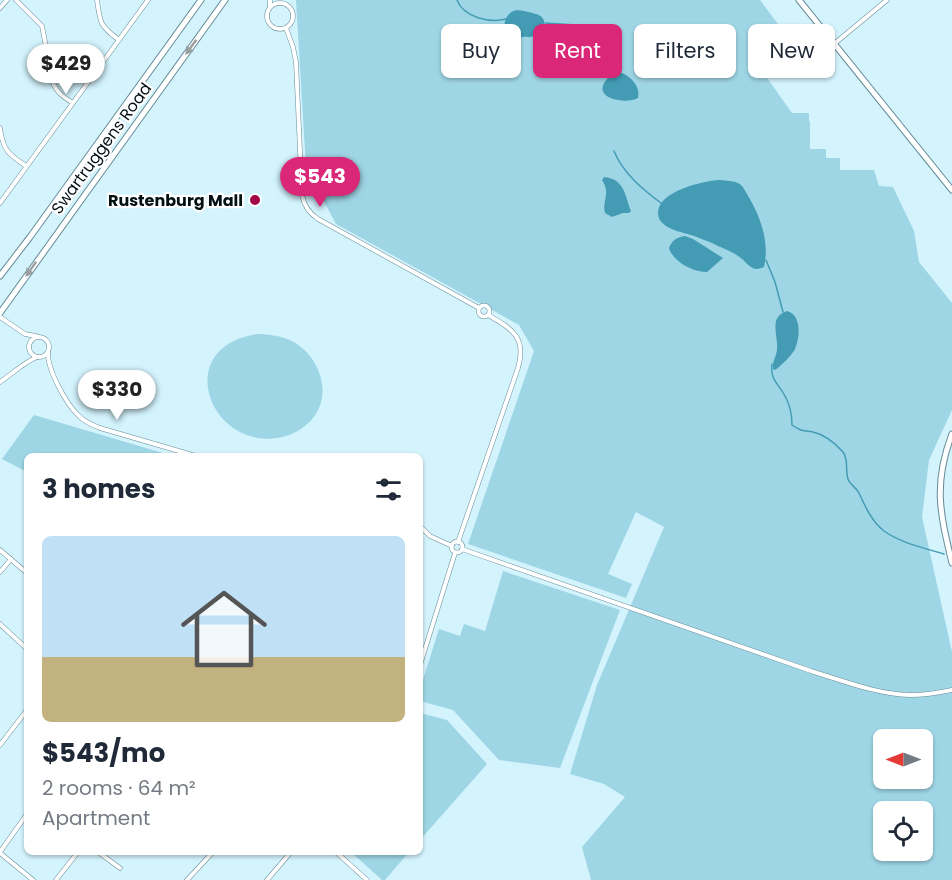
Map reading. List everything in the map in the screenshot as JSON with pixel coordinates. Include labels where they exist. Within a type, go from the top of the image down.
[{"type":"main road","name":"Swartruggens Road","points":[[0,276],[44,219],[201,0]]},
{"type":"main road","name":"Swartruggens Road","points":[[0,313],[225,0]]},
{"type":"main road","points":[[799,0],[818,24]]},
{"type":"main road","points":[[835,45],[949,181],[952,190]]},
{"type":"main road","points":[[952,434],[943,461],[940,484],[941,512],[952,563]]},
{"type":"street","points":[[0,8],[7,0]]},
{"type":"street","points":[[16,0],[42,26],[53,83],[61,95],[74,103]]},
{"type":"street","points":[[97,0],[102,25],[118,40]]},
{"type":"street","points":[[0,203],[148,0]]},
{"type":"street","points":[[270,0],[267,18],[270,25],[278,29],[286,28],[293,16],[290,8],[281,2],[270,6]]},
{"type":"street","points":[[835,43],[887,0]]},
{"type":"street","points":[[286,28],[294,53],[302,195],[309,212],[326,224],[479,309]]},
{"type":"street","points":[[0,128],[7,152],[26,166]]},
{"type":"street","points":[[479,309],[482,306],[487,307],[490,311],[488,315]]},
{"type":"street","points":[[462,549],[459,542],[518,368],[521,353],[519,340],[515,333],[488,315],[485,317],[479,314],[479,309]]},
{"type":"street","points":[[0,317],[25,334],[47,340],[50,346],[48,352],[51,368],[65,397],[79,417],[100,428],[186,453]]},
{"type":"street","points":[[25,334],[30,343]]},
{"type":"street","points":[[25,363],[30,343],[37,337]]},
{"type":"street","points":[[29,350],[51,368]]},
{"type":"street","points":[[0,382],[25,363],[45,356],[48,352]]},
{"type":"street","points":[[423,529],[430,536],[452,546]]},
{"type":"street","points":[[452,546],[453,543],[459,542]]},
{"type":"street","points":[[423,655],[455,553],[452,546]]},
{"type":"street","points":[[455,553],[462,549]]},
{"type":"street","points":[[462,549],[860,686],[911,695],[952,690]]},
{"type":"street","points":[[0,550],[24,570]]},
{"type":"street","points":[[0,572],[11,559]]},
{"type":"street","points":[[0,624],[24,646]]},
{"type":"street","points":[[0,745],[24,714]]},
{"type":"street","points":[[24,818],[0,853],[33,880]]},
{"type":"street","points":[[57,880],[76,855]]},
{"type":"street","points":[[102,855],[120,868]]},
{"type":"street","points":[[187,880],[210,855]]},
{"type":"street","points":[[269,880],[289,855]]},
{"type":"street","points":[[339,855],[367,880]]},
{"type":"shaded area","points":[[296,0],[760,0],[778,24],[748,24],[748,78],[767,78],[792,113],[809,113],[810,149],[826,149],[826,158],[840,158],[840,170],[874,170],[879,186],[893,187],[914,231],[919,262],[952,303],[952,410],[929,460],[922,517],[952,652],[952,880],[591,880],[582,847],[625,797],[604,784],[570,774],[597,685],[664,527],[636,512],[608,574],[632,584],[626,598],[468,544],[534,351],[519,325],[336,224],[306,168]]},
{"type":"shaded area","points":[[516,10],[534,13],[542,18],[544,24],[533,24],[533,36],[521,38],[521,24],[505,24],[506,18]]},
{"type":"shaded area","points":[[622,73],[634,82],[638,90],[638,98],[625,101],[611,98],[603,91],[608,78],[622,78]]},
{"type":"shaded area","points":[[604,177],[616,181],[623,189],[631,211],[629,213],[612,217],[605,213],[606,189],[602,180]]},
{"type":"shaded area","points":[[719,180],[740,184],[752,202],[765,238],[764,267],[753,268],[734,253],[672,229],[662,223],[659,218],[660,205],[673,193],[703,182]]},
{"type":"shaded area","points":[[685,236],[723,258],[707,272],[684,265],[675,258],[669,248],[675,239]]},
{"type":"shaded area","points":[[787,311],[792,313],[797,322],[797,344],[786,361],[775,370],[773,366],[777,350],[776,321],[780,314]]},
{"type":"shaded area","points":[[257,334],[292,341],[311,358],[322,380],[320,404],[315,415],[301,429],[282,437],[257,438],[235,429],[220,415],[210,396],[208,377],[214,358],[230,343]]},
{"type":"shaded area","points":[[34,415],[163,453],[24,453],[24,470],[2,459]]},
{"type":"shaded area","points":[[503,571],[620,610],[560,768],[499,760],[453,710],[423,702],[423,680],[439,629],[460,636],[464,624],[485,631]]},
{"type":"shaded area","points":[[423,714],[447,720],[487,764],[423,837]]},
{"type":"shaded area","points":[[354,855],[406,855],[385,880],[382,880]]},
{"type":"waterway","points":[[457,0],[465,11],[478,18],[506,19]]},
{"type":"waterway","points":[[545,23],[560,24]]},
{"type":"waterway","points":[[614,151],[622,166],[634,180],[661,203]]},
{"type":"waterway","points":[[766,260],[783,312]]},
{"type":"waterway","points":[[772,364],[773,378],[785,396],[792,425],[800,430],[822,435],[843,452],[849,481],[858,491],[876,523],[898,539],[944,554]]},
{"type":"place","name":"Rustenburg Mall","points":[[255,200]]}]
